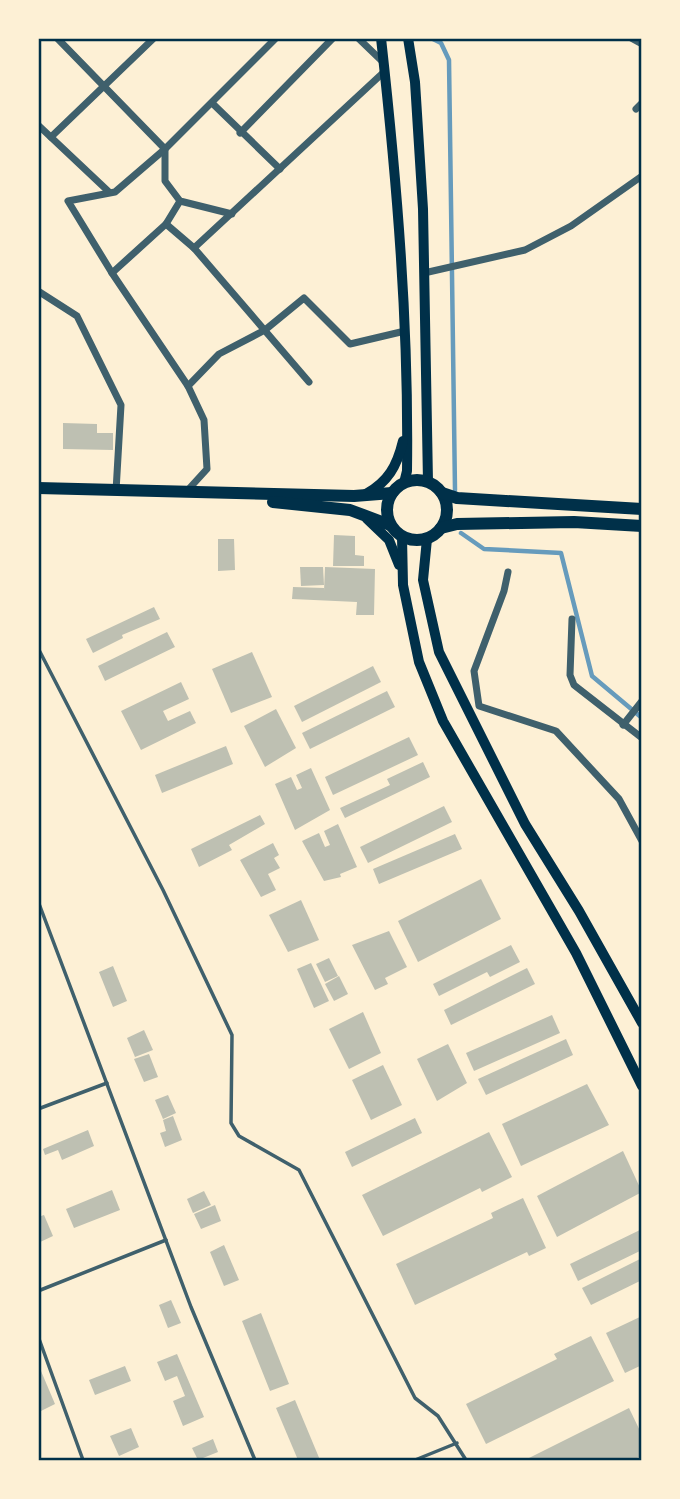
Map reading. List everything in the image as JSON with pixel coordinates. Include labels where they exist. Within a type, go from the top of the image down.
[{"type":"highway","points":[[390,525],[387,508],[392,493],[404,483],[428,482],[442,494],[457,498],[642,509]]},
{"type":"highway","points":[[38,488],[186,493],[392,493]]},
{"type":"highway","points":[[186,493],[350,510],[390,525],[402,537],[427,539],[441,528],[457,524],[574,522],[642,526]]},
{"type":"highway","points":[[441,528],[447,511],[442,494]]},
{"type":"main road","points":[[381,40],[398,187],[408,420],[407,471],[404,483]]},
{"type":"main road","points":[[408,40],[415,82],[424,273],[428,482]]},
{"type":"main road","points":[[363,495],[378,488],[392,474],[408,420]]},
{"type":"main road","points":[[350,510],[373,522],[389,540],[398,561],[419,662],[443,722],[576,953],[642,1086]]},
{"type":"main road","points":[[402,537],[403,584]]},
{"type":"main road","points":[[427,539],[423,580],[439,652],[525,824],[579,911],[642,1023]]},
{"type":"street","points":[[57,38],[165,149],[165,181],[180,201],[232,214]]},
{"type":"street","points":[[186,493],[207,469],[204,420],[188,386],[112,273],[68,201],[108,191],[115,192],[165,149],[276,38]]},
{"type":"street","points":[[240,133],[334,38]]},
{"type":"street","points":[[194,248],[385,67],[358,38]]},
{"type":"street","points":[[631,38],[642,44]]},
{"type":"street","points":[[51,137],[151,39]]},
{"type":"street","points":[[212,103],[280,169]]},
{"type":"street","points":[[38,125],[108,191]]},
{"type":"street","points":[[424,273],[465,266],[526,250],[571,226],[642,176]]},
{"type":"street","points":[[112,273],[166,224],[180,201]]},
{"type":"street","points":[[166,224],[194,248],[309,382]]},
{"type":"street","points":[[38,291],[77,316],[121,405],[116,491]]},
{"type":"street","points":[[188,386],[219,354],[265,330],[304,298],[350,344],[405,331]]},
{"type":"street","points":[[508,572],[504,591],[474,671],[479,706],[556,731],[619,799],[642,841]]},
{"type":"street","points":[[572,619],[570,676],[574,685],[642,738]]},
{"type":"street","points":[[623,725],[640,704]]},
{"type":"lane","points":[[38,648],[157,878],[232,1035],[231,1123],[239,1136],[299,1170],[415,1398],[438,1416],[466,1461]]},
{"type":"lane","points":[[38,901],[166,1240],[255,1461]]},
{"type":"lane","points":[[38,1109],[107,1083]]},
{"type":"lane","points":[[38,1291],[166,1240]]},
{"type":"lane","points":[[38,1336],[83,1461]]},
{"type":"lane","points":[[415,1461],[457,1443]]},
{"type":"building","points":[[63,423],[97,424],[97,433],[113,433],[113,450],[63,449]]},
{"type":"building","points":[[334,535],[355,536],[355,555],[364,556],[364,566],[333,566]]},
{"type":"building","points":[[218,539],[234,539],[235,570],[218,571]]},
{"type":"building","points":[[300,567],[323,567],[324,585],[301,586]]},
{"type":"building","points":[[325,567],[375,569],[374,615],[356,615],[357,602],[292,599],[293,587],[324,588],[324,591]]},
{"type":"building","points":[[154,607],[160,619],[122,635],[123,638],[93,653],[86,639]]},
{"type":"building","points":[[167,632],[175,647],[105,681],[98,666]]},
{"type":"building","points":[[252,652],[272,697],[231,713],[212,669]]},
{"type":"building","points":[[373,666],[381,682],[302,722],[294,706]]},
{"type":"building","points":[[181,682],[189,699],[163,711],[168,721],[190,711],[196,723],[141,750],[121,711]]},
{"type":"building","points":[[387,691],[395,707],[310,749],[302,733]]},
{"type":"building","points":[[276,709],[296,748],[265,767],[244,726]]},
{"type":"building","points":[[409,737],[418,755],[333,795],[325,777]]},
{"type":"building","points":[[226,746],[233,764],[162,793],[155,775]]},
{"type":"building","points":[[423,762],[430,777],[345,818],[340,808],[390,785],[387,779]]},
{"type":"building","points":[[311,768],[330,810],[295,830],[275,784],[291,777],[297,790],[302,788],[296,775]]},
{"type":"building","points":[[444,806],[452,822],[368,863],[360,847]]},
{"type":"building","points":[[260,815],[265,824],[229,845],[232,850],[199,867],[191,849]]},
{"type":"building","points":[[338,824],[357,867],[340,874],[341,877],[324,881],[302,841],[319,833],[325,847],[330,845],[324,831]]},
{"type":"building","points":[[455,834],[462,849],[379,884],[373,869]]},
{"type":"building","points":[[273,843],[279,855],[274,858],[280,868],[268,874],[276,890],[261,897],[240,860]]},
{"type":"building","points":[[481,879],[501,919],[418,962],[398,921]]},
{"type":"building","points":[[301,900],[319,940],[288,952],[269,915]]},
{"type":"building","points":[[389,931],[407,967],[385,978],[388,984],[375,990],[352,945]]},
{"type":"building","points":[[511,945],[520,962],[490,977],[487,972],[439,996],[433,984]]},
{"type":"building","points":[[329,958],[338,976],[325,982],[316,964]]},
{"type":"building","points":[[311,963],[329,1001],[314,1008],[297,969]]},
{"type":"building","points":[[113,966],[127,1001],[113,1007],[99,972]]},
{"type":"building","points":[[527,968],[535,984],[451,1025],[444,1010]]},
{"type":"building","points":[[339,976],[348,994],[334,1001],[325,984]]},
{"type":"building","points":[[363,1012],[381,1053],[349,1069],[329,1029]]},
{"type":"building","points":[[552,1015],[560,1033],[474,1071],[466,1053]]},
{"type":"building","points":[[144,1030],[153,1050],[135,1057],[127,1038]]},
{"type":"building","points":[[566,1039],[573,1055],[486,1095],[478,1079]]},
{"type":"building","points":[[448,1044],[467,1083],[437,1101],[417,1059]]},
{"type":"building","points":[[149,1054],[158,1077],[144,1082],[134,1059]]},
{"type":"building","points":[[383,1065],[402,1105],[371,1120],[352,1080]]},
{"type":"building","points":[[587,1084],[609,1125],[521,1166],[502,1124]]},
{"type":"building","points":[[168,1095],[176,1113],[163,1119],[155,1100]]},
{"type":"building","points":[[173,1116],[182,1140],[165,1147],[160,1133],[166,1131],[163,1120]]},
{"type":"building","points":[[415,1118],[422,1133],[352,1167],[345,1152]]},
{"type":"building","points":[[88,1130],[94,1146],[62,1160],[58,1150],[45,1155],[43,1149]]},
{"type":"building","points":[[489,1132],[512,1177],[482,1192],[480,1188],[383,1236],[362,1195]]},
{"type":"building","points":[[623,1151],[642,1192],[557,1237],[537,1196]]},
{"type":"building","points":[[112,1190],[120,1210],[74,1228],[66,1209]]},
{"type":"building","points":[[204,1191],[211,1205],[193,1213],[187,1199]]},
{"type":"building","points":[[523,1198],[546,1248],[529,1256],[527,1252],[415,1305],[396,1264],[493,1218],[491,1213]]},
{"type":"building","points":[[215,1205],[221,1221],[201,1229],[194,1214]]},
{"type":"building","points":[[44,1215],[53,1236],[38,1243],[38,1217]]},
{"type":"building","points":[[642,1229],[642,1250],[578,1281],[570,1264]]},
{"type":"building","points":[[224,1245],[239,1280],[224,1286],[210,1252]]},
{"type":"building","points":[[642,1258],[642,1280],[591,1305],[582,1288]]},
{"type":"building","points":[[171,1300],[181,1323],[168,1328],[159,1305]]},
{"type":"building","points":[[261,1313],[289,1384],[270,1391],[242,1321]]},
{"type":"building","points":[[642,1316],[642,1365],[625,1373],[606,1333]]},
{"type":"building","points":[[591,1336],[614,1381],[486,1444],[466,1404],[557,1359],[554,1354]]},
{"type":"building","points":[[177,1354],[204,1417],[183,1426],[173,1401],[185,1396],[177,1376],[165,1381],[157,1362]]},
{"type":"building","points":[[125,1366],[131,1381],[95,1395],[89,1380]]},
{"type":"building","points":[[41,1371],[55,1404],[41,1411],[38,1405]]},
{"type":"building","points":[[295,1400],[320,1460],[298,1460],[276,1408]]},
{"type":"building","points":[[629,1408],[642,1435],[642,1456],[632,1460],[525,1460]]},
{"type":"building","points":[[131,1428],[139,1447],[119,1456],[110,1436]]},
{"type":"building","points":[[213,1439],[218,1452],[198,1460],[192,1448]]},
{"type":"waterway","points":[[431,38],[441,43],[449,60],[455,490]]},
{"type":"waterway","points":[[461,533],[484,549],[561,553],[592,676],[642,718]]}]
